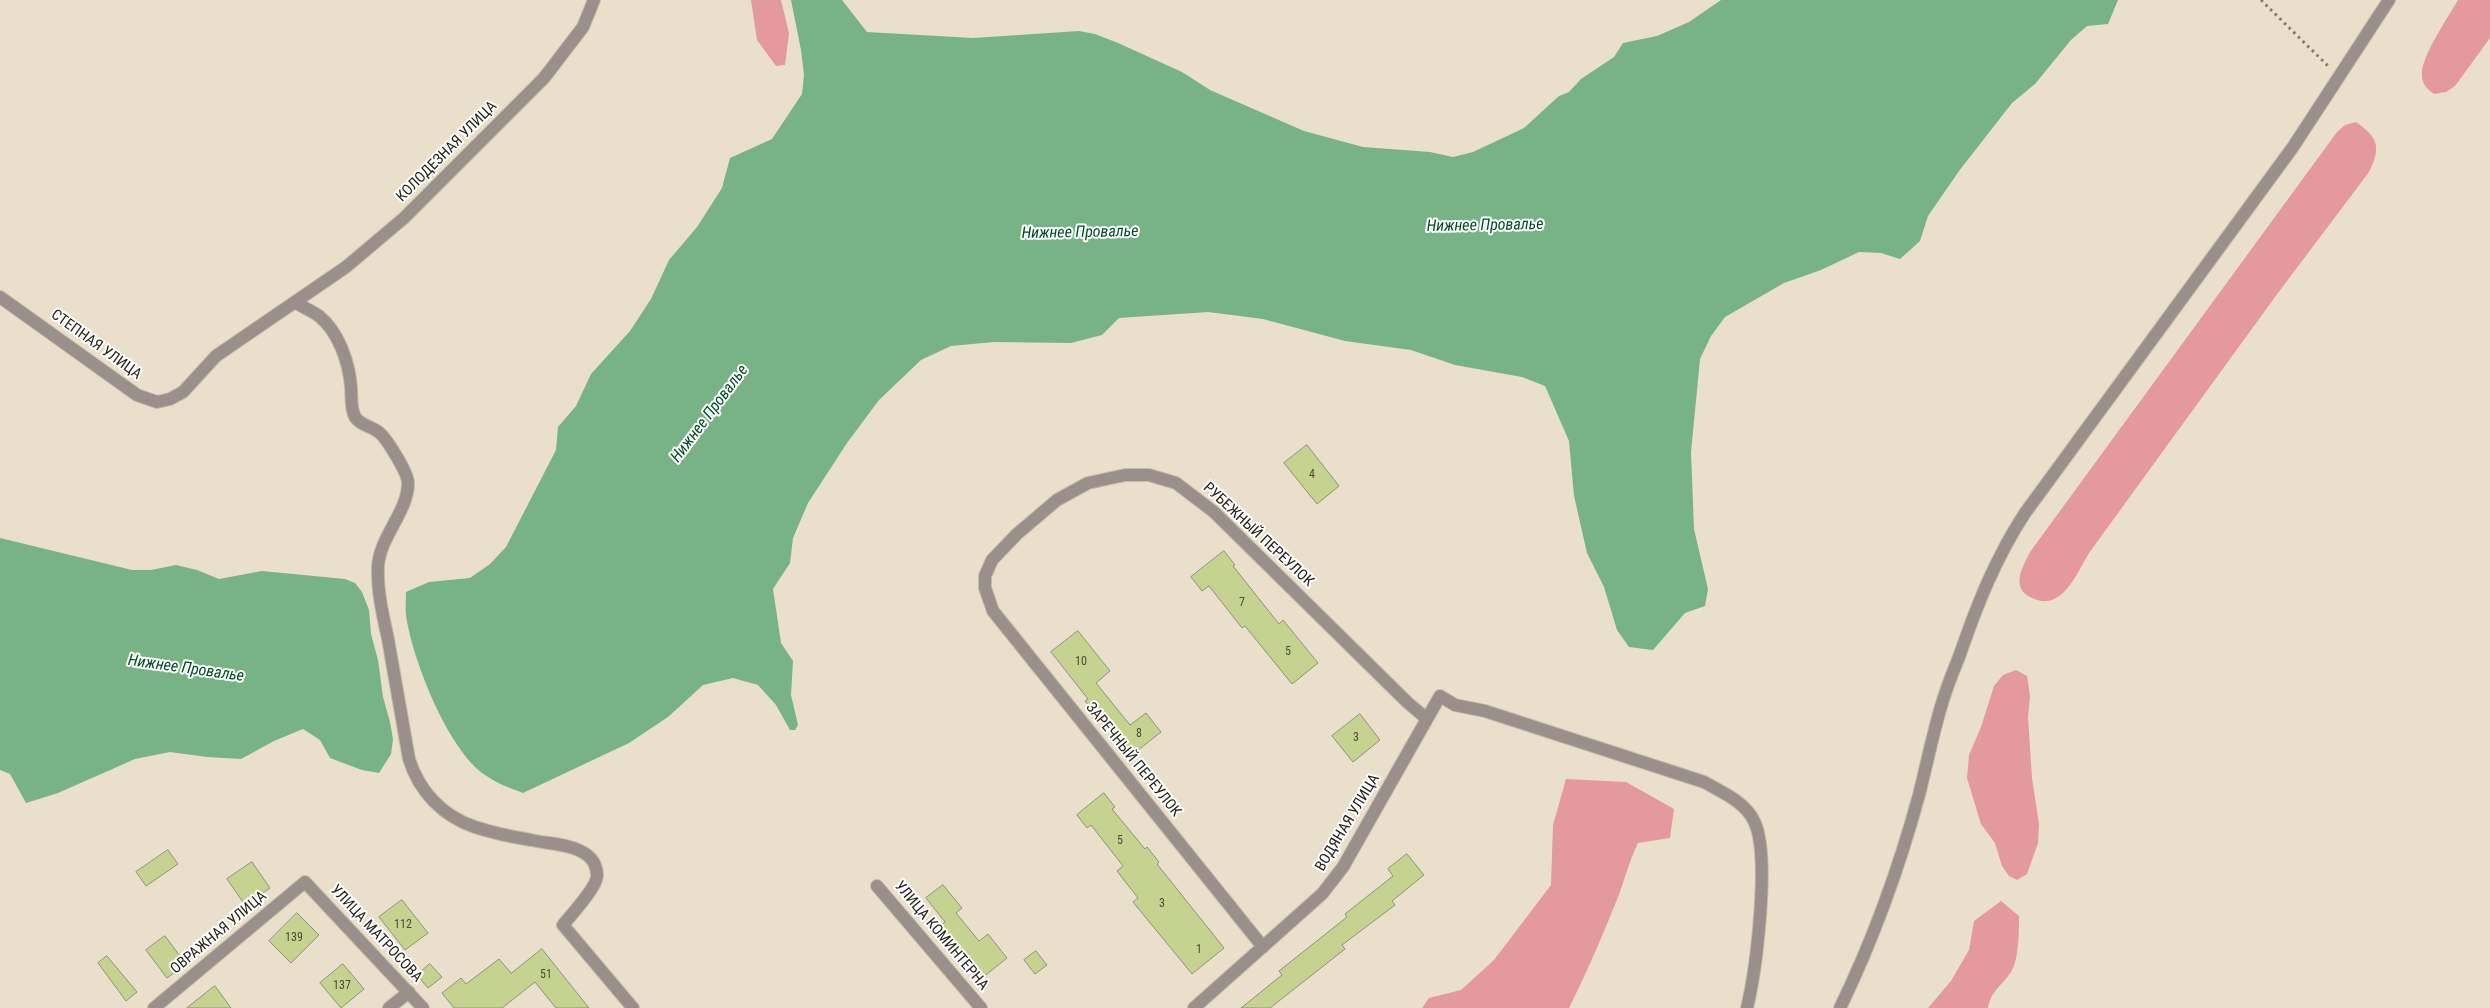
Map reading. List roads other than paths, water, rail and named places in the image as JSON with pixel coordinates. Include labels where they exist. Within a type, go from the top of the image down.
[{"type":"street","name":"КОЛОДЕЗНАЯ УЛИЦА","points":[[296,303],[346,267],[404,218],[544,78],[583,27],[594,0]]},
{"type":"street","points":[[1840,1008],[1860,968],[1882,910],[1919,796],[1940,708],[1978,603],[2005,544],[2031,505],[2293,147],[2389,0]]},
{"type":"street","name":"СТЕПНАЯ УЛИЦА","points":[[0,296],[137,395],[157,402],[170,399],[183,392],[216,356],[296,303]]},
{"type":"street","points":[[296,303],[319,316],[331,328],[342,349],[349,370],[351,407],[356,418],[363,424],[379,431],[406,473],[408,482],[404,499],[381,549],[378,568],[384,618],[414,778],[426,796],[447,812],[474,827],[568,847],[587,855],[595,865],[598,877],[563,925],[633,1008]]},
{"type":"street","name":"РУБЕЖНЫЙ ПЕРЕУЛОК","points":[[984,588],[985,576],[992,560],[1017,534],[1057,500],[1088,483],[1125,475],[1149,475],[1176,483],[1214,512],[1406,702],[1427,719]]},
{"type":"street","name":"ЗАРЕЧНЫЙ ПЕРЕУЛОК","points":[[984,588],[993,611],[1263,947]]},
{"type":"street","name":"ВОДЯНАЯ УЛИЦА","points":[[1194,1008],[1322,894],[1343,868],[1440,696],[1455,705],[1485,711],[1704,782],[1734,798],[1754,820],[1761,842],[1756,966],[1747,1008]]},
{"type":"street","name":"УЛИЦА МАТРОСОВА","points":[[305,882],[423,1008]]},
{"type":"street","name":"ОВРАЖНАЯ УЛИЦА","points":[[154,1008],[305,882]]},
{"type":"street","name":"УЛИЦА КОМИНТЕРНА","points":[[877,886],[981,1008]]},
{"type":"street","points":[[389,1008],[409,992]]},
{"type":"water","name":"Нижнее Провалье","points":[[791,0],[842,0],[867,32],[973,38],[1079,31],[1095,34],[1182,72],[1210,90],[1304,131],[1363,147],[1430,152],[1453,157],[1473,152],[1524,128],[1559,96],[1569,92],[1581,79],[1614,57],[1623,43],[1657,36],[1689,22],[1721,0],[2118,0],[2108,24],[2087,26],[2071,40],[2035,84],[2012,103],[1959,171],[1928,216],[1920,241],[1900,259],[1881,253],[1859,252],[1821,270],[1784,283],[1725,317],[1711,336],[1700,359],[1691,452],[1694,529],[1708,589],[1705,606],[1685,613],[1653,650],[1629,647],[1617,630],[1604,587],[1587,553],[1574,496],[1569,441],[1545,386],[1522,377],[1455,365],[1411,350],[1345,341],[1263,319],[1208,312],[1119,318],[1102,335],[1071,343],[994,342],[951,346],[921,360],[879,400],[847,443],[808,503],[793,538],[790,563],[773,589],[781,643],[793,661],[791,695],[798,725],[795,730],[790,730],[776,705],[758,685],[733,678],[703,685],[668,717],[629,743],[523,793],[498,783],[471,763],[445,725],[416,655],[406,615],[406,592],[429,582],[470,578],[490,564],[506,547],[556,450],[558,427],[576,406],[591,374],[630,331],[651,299],[669,260],[697,227],[722,188],[730,158],[772,139],[802,94],[804,75]]},
{"type":"water","name":"Нижнее Провалье","points":[[0,538],[132,570],[151,570],[176,565],[197,570],[219,579],[262,571],[345,579],[355,583],[362,592],[369,610],[371,634],[378,660],[383,697],[393,739],[391,754],[379,773],[362,770],[330,758],[320,740],[303,729],[274,741],[241,759],[170,752],[135,759],[58,793],[26,803],[10,774],[0,770]]}]
